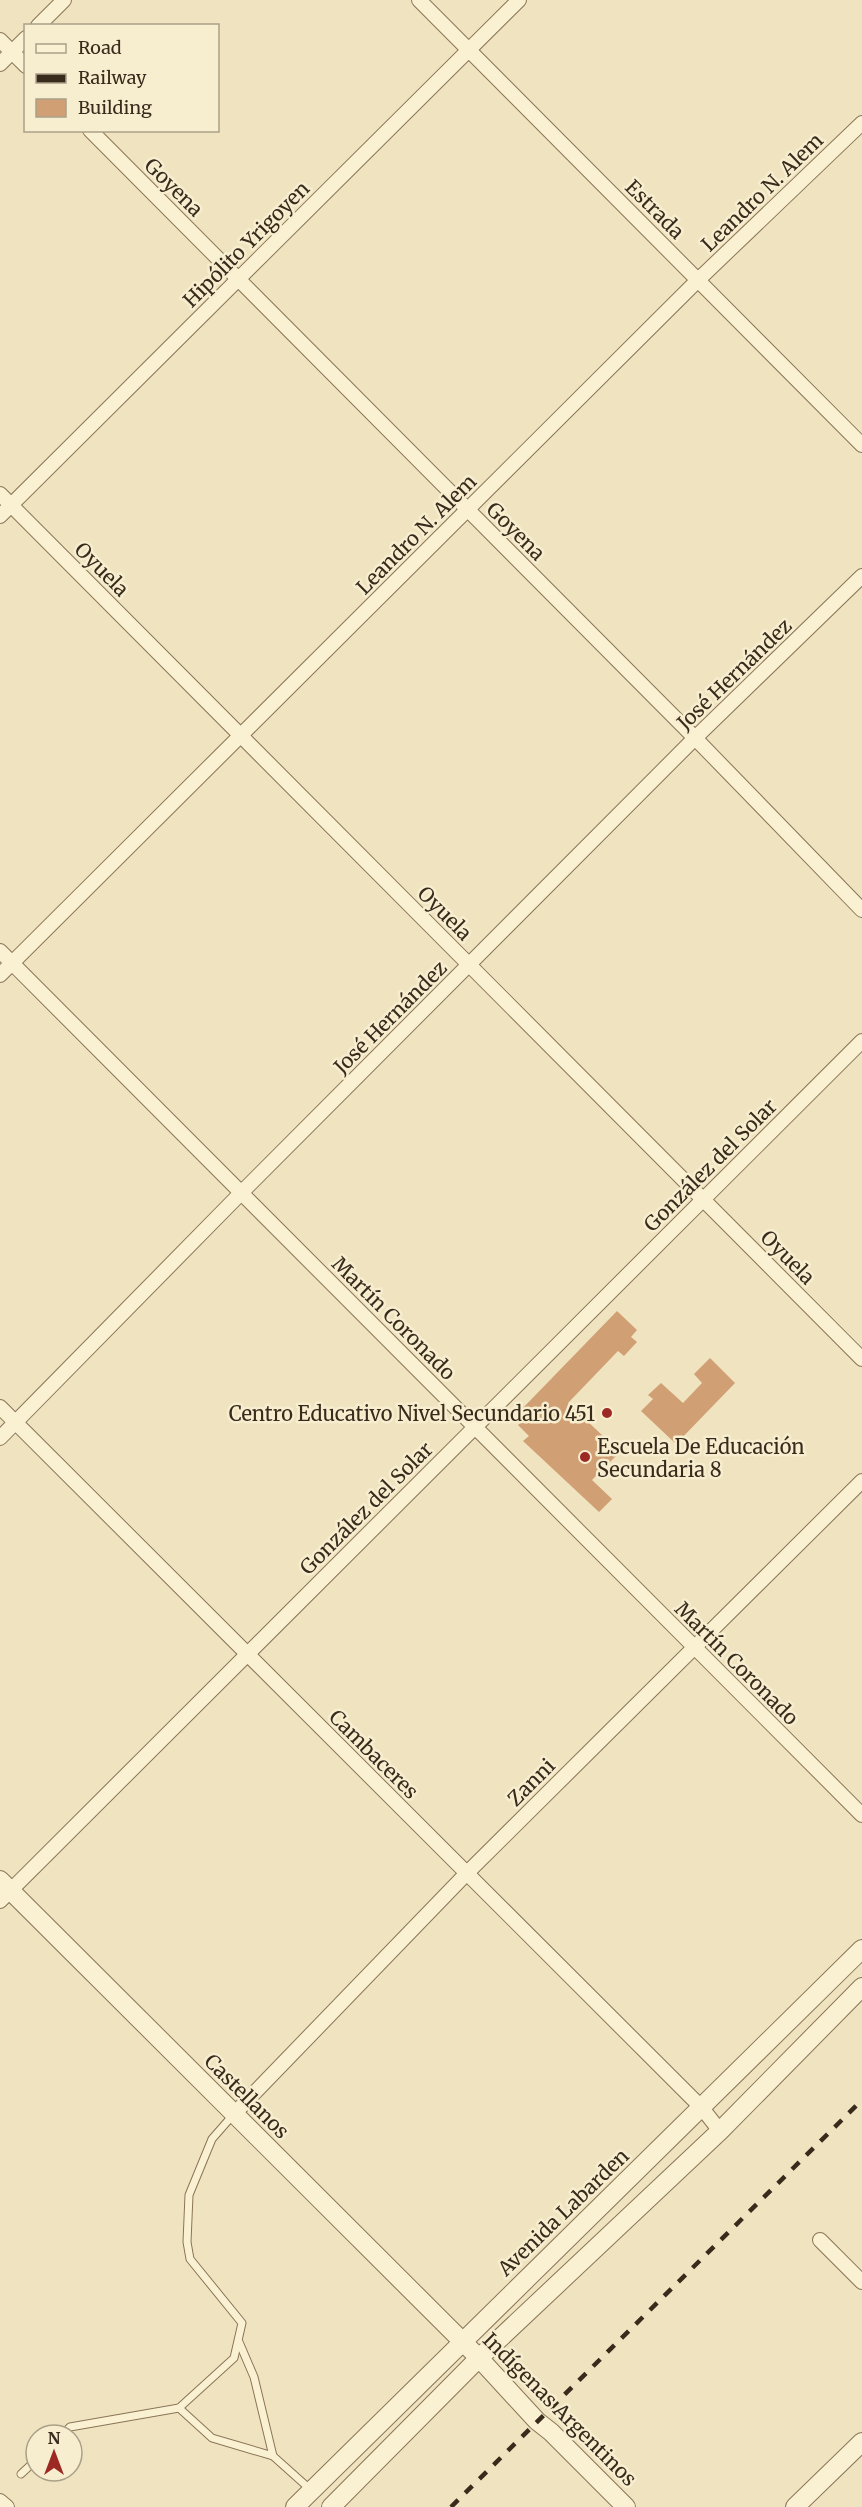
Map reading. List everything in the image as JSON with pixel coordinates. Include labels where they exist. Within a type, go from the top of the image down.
[{"type":"street","points":[[40,24],[64,0]]},
{"type":"street","name":"Estrada","points":[[419,0],[862,445]]},
{"type":"street","name":"Hipólito Yrigoyen","points":[[0,516],[519,0]]},
{"type":"street","points":[[0,40],[24,64]]},
{"type":"street","points":[[0,64],[24,40]]},
{"type":"street","name":"Leandro N. Alem","points":[[0,975],[698,280],[862,123]]},
{"type":"street","name":"Goyena","points":[[92,132],[695,738],[862,910]]},
{"type":"street","name":"Oyuela","points":[[0,494],[862,1359]]},
{"type":"street","name":"José Hernández","points":[[0,1438],[695,738],[862,576]]},
{"type":"street","name":"Martín Coronado","points":[[0,951],[862,1815]]},
{"type":"street","name":"González del Solar","points":[[4,1891],[247,1654],[862,1041]]},
{"type":"street","name":"Cambaceres","points":[[0,1407],[702,2108],[720,2130]]},
{"type":"street","name":"Zanni","points":[[233,2115],[466,1874],[862,1481]]},
{"type":"street","name":"Castellanos","points":[[4,1891],[462,2342]]},
{"type":"street","name":"Avenida Labarden","points":[[295,2507],[862,1949]]},
{"type":"street","points":[[331,2507],[479,2358],[720,2130],[862,1987]]},
{"type":"street","points":[[820,2240],[862,2282]]},
{"type":"street","name":"Indígenas Argentinos","points":[[462,2342],[537,2421],[551,2432],[626,2507]]},
{"type":"street","points":[[795,2507],[862,2442]]},
{"type":"street","points":[[0,2501],[7,2507]]},
{"type":"lane","points":[[84,2425],[179,2408],[234,2358],[242,2323],[190,2259],[187,2242],[189,2195],[212,2139],[233,2115]]},
{"type":"lane","points":[[238,2341],[254,2377],[273,2457]]},
{"type":"lane","points":[[179,2408],[212,2438],[273,2457],[311,2490]]},
{"type":"lane","points":[[21,2475],[24,2472]]},
{"type":"building","points":[[617,1311],[637,1330],[631,1337],[637,1342],[624,1356],[618,1351],[568,1403],[620,1452],[592,1480],[612,1499],[599,1512],[523,1441],[529,1436],[518,1425],[526,1417],[520,1411]]},
{"type":"building","points":[[710,1358],[735,1383],[676,1444],[641,1411],[653,1399],[648,1395],[661,1383],[683,1403],[702,1383],[694,1374]]},
{"type":"railway","points":[[451,2507],[862,2100]]},
{"type":"place","name":"Centro Educativo Nivel Secundario 451","points":[[607,1413]]},
{"type":"place","name":"Escuela De Educación Secundaria 8","points":[[585,1457]]}]
